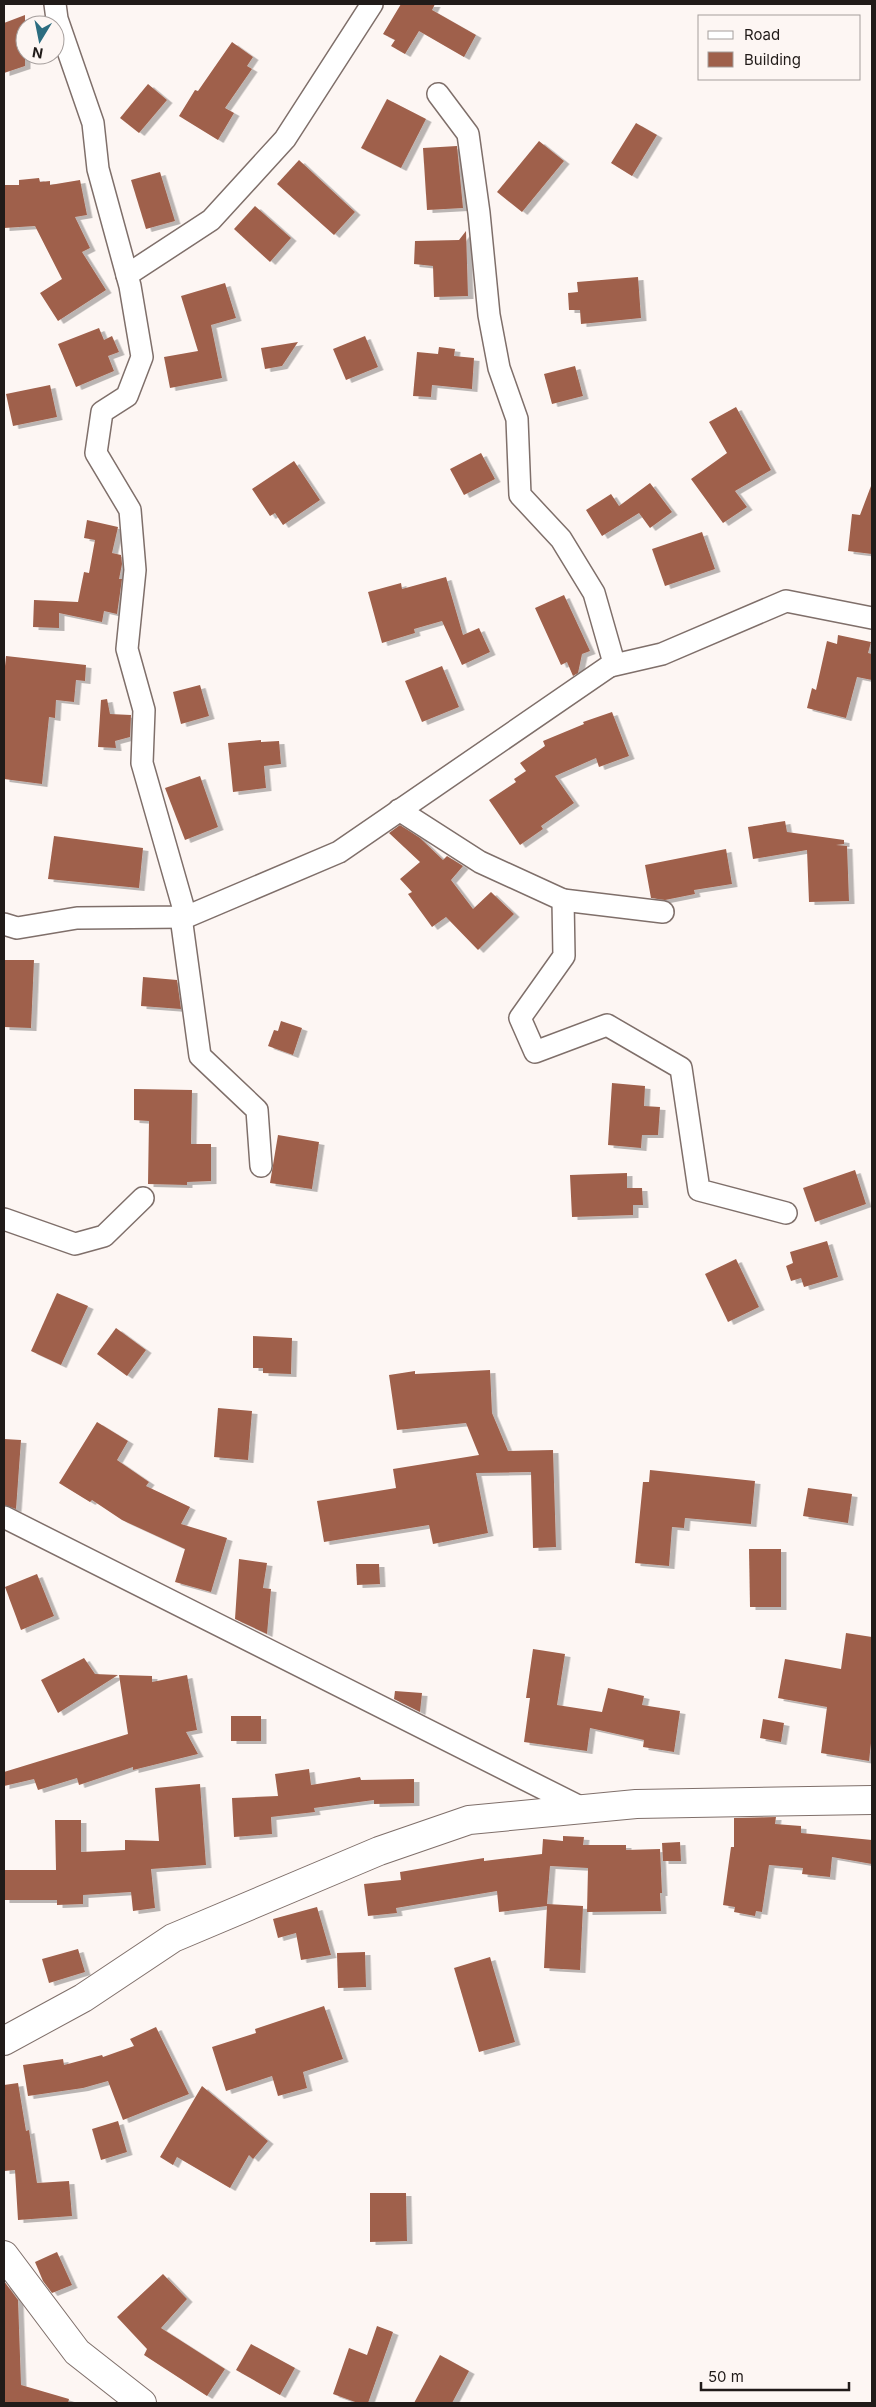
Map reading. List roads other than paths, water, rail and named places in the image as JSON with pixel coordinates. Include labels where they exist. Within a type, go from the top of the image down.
[{"type":"main road","points":[[4,2041],[83,1998],[173,1938],[379,1851],[468,1820],[636,1804],[872,1800]]},
{"type":"main road","points":[[4,2255],[77,2352],[142,2403]]},
{"type":"street","points":[[54,4],[57,19],[93,123],[98,169],[127,275],[142,357],[127,396],[102,412],[96,453],[130,510],[135,570],[127,649],[144,710],[142,763],[183,917],[200,1056],[257,1110],[261,1166]]},
{"type":"street","points":[[127,275],[211,220],[285,139],[372,4]]},
{"type":"street","points":[[4,924],[17,928],[77,918],[183,917],[339,852],[614,663],[594,593],[561,539],[520,495],[517,419],[499,368],[489,315],[479,213],[468,134],[438,94]]},
{"type":"street","points":[[610,666],[662,654],[786,601],[872,618]]},
{"type":"street","points":[[399,810],[480,862],[563,900],[663,912]]},
{"type":"street","points":[[563,900],[564,956],[520,1018],[535,1052],[607,1025],[681,1068],[699,1190],[786,1213]]},
{"type":"street","points":[[4,1219],[74,1244],[104,1236],[143,1198]]},
{"type":"street","points":[[4,1517],[584,1809]]}]
